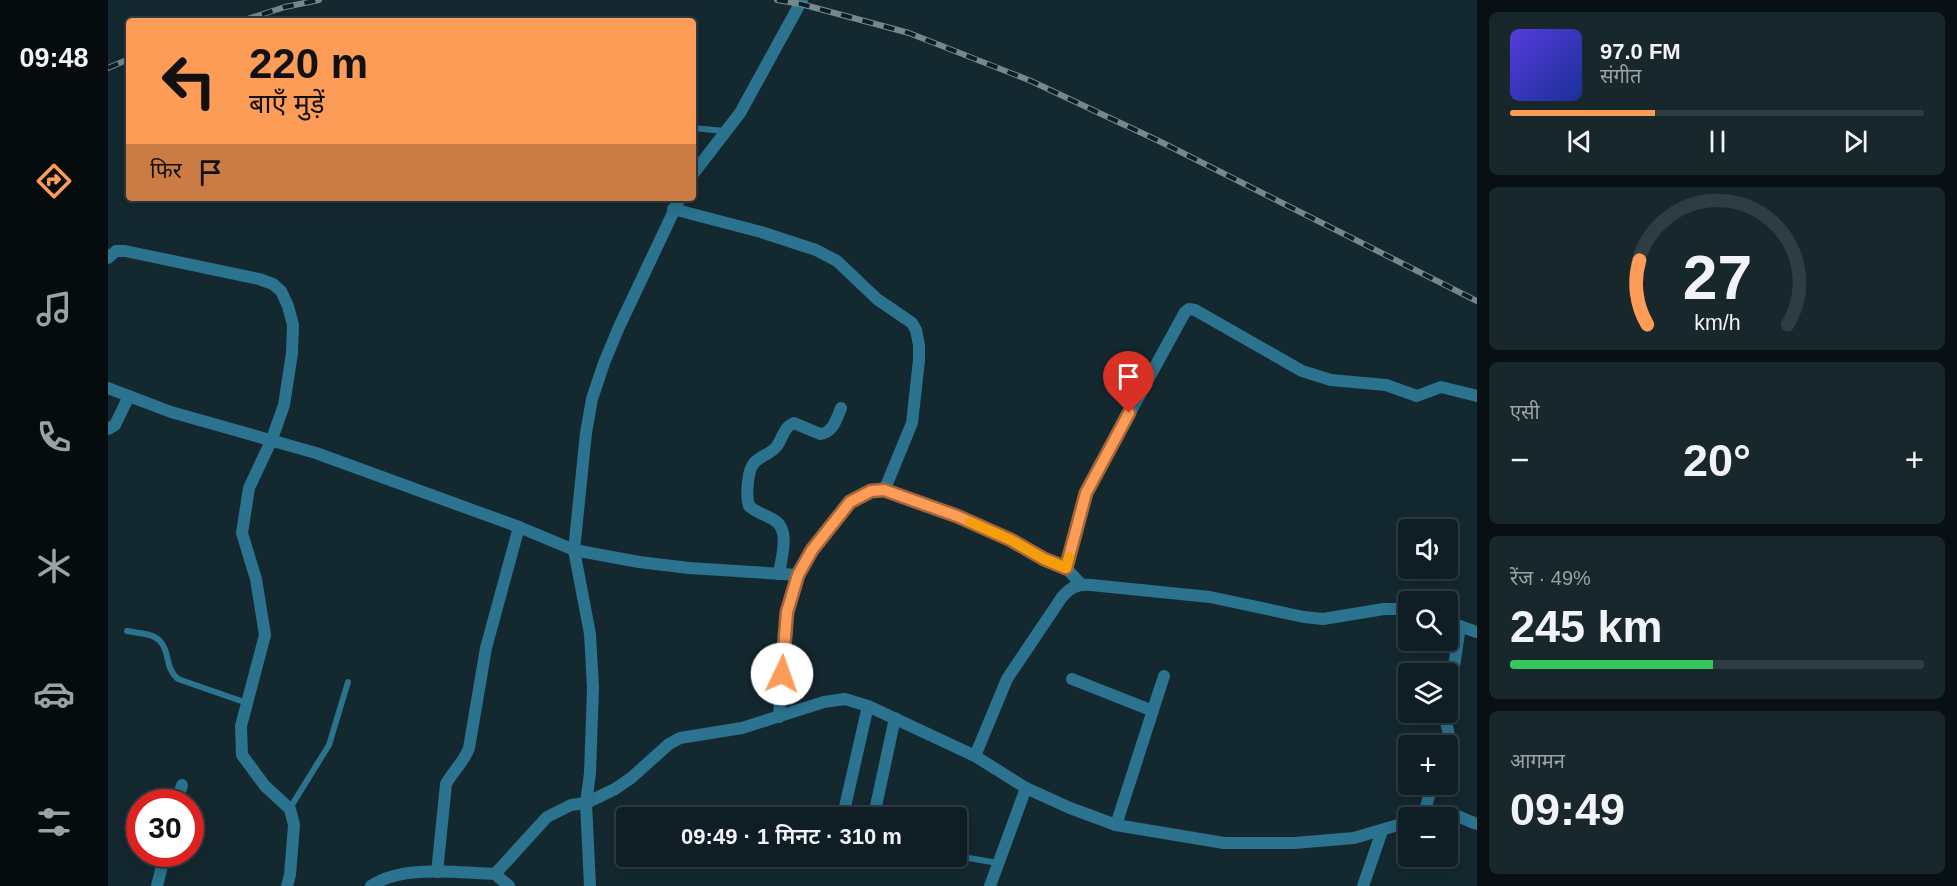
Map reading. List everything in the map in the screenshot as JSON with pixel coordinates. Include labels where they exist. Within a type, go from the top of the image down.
[{"type":"street","points":[[696,170],[740,113],[802,0]]},
{"type":"street","points":[[590,886],[586,803],[590,773],[592,677],[590,634],[574,550],[580,486],[592,399],[619,327],[676,204],[816,250],[837,261],[877,299],[912,323],[919,345],[919,360],[912,423],[884,490]]},
{"type":"street","points":[[108,258],[116,251],[125,251],[259,279],[273,284],[281,291],[288,306],[293,325],[292,353],[284,405],[272,439],[249,488],[242,533],[256,579],[265,635],[241,726],[242,755],[264,786],[290,808],[294,825],[287,886]]},
{"type":"street","points":[[1066,568],[1086,493],[1188,309],[1195,310],[1302,371],[1331,380],[1386,386],[1417,396],[1435,388],[1448,387],[1477,396]]},
{"type":"street","points":[[108,388],[171,412],[316,453],[519,526],[574,550],[639,562],[689,568],[798,575]]},
{"type":"street","points":[[108,429],[116,425],[129,396]]},
{"type":"street","points":[[779,574],[784,536],[779,523],[750,506],[748,484],[751,469],[754,463],[777,445],[791,424],[794,423],[825,434],[831,429],[842,408]]},
{"type":"street","points":[[779,717],[784,631],[791,594],[798,575],[812,550],[850,502],[871,491],[884,490],[957,516],[1066,568],[1081,584]]},
{"type":"street","points":[[437,872],[446,784],[452,773],[466,758],[469,748],[486,648],[519,526]]},
{"type":"street","points":[[975,756],[1000,694],[1016,666],[1037,638],[1062,597],[1068,590],[1081,584],[1210,597],[1323,619],[1384,609],[1398,609]]},
{"type":"street","points":[[1449,735],[1446,722],[1460,626],[1477,632]]},
{"type":"street","points":[[1116,825],[1164,676]]},
{"type":"street","points":[[1072,679],[1153,711]]},
{"type":"street","points":[[495,874],[547,817],[571,805],[586,803],[615,789],[631,778],[655,755],[680,738],[741,728],[836,700],[853,700],[895,718],[975,756],[1026,788],[1116,825],[1224,843],[1294,843],[1340,840],[1398,825]]},
{"type":"street","points":[[845,807],[868,706]]},
{"type":"street","points":[[876,807],[895,718]]},
{"type":"street","points":[[181,789],[182,785]]},
{"type":"street","points":[[990,886],[1026,788]]},
{"type":"street","points":[[1458,816],[1477,824]]},
{"type":"street","points":[[1363,886],[1382,831]]},
{"type":"street","points":[[157,886],[162,867]]},
{"type":"street","points":[[371,886],[381,879],[416,872],[495,874],[509,886]]},
{"type":"lane","points":[[696,128],[727,131]]},
{"type":"lane","points":[[127,631],[148,635],[159,640],[165,651],[171,674],[178,680],[246,704]]},
{"type":"lane","points":[[290,808],[329,745],[348,682]]},
{"type":"lane","points":[[967,858],[998,863]]},
{"type":"railway","points":[[250,18],[285,7],[319,0]]},
{"type":"railway","points":[[777,0],[801,4],[909,33],[1031,81],[1161,142],[1477,301]]},
{"type":"railway","points":[[108,68],[126,60]]},
{"type":"slow traffic","points":[[970,522],[1066,568],[1069,557]]},
{"type":"route","points":[[782,674],[787,612],[798,575],[812,550],[850,502],[871,491],[884,490],[957,516],[1066,568],[1086,493],[1129,413]]}]
